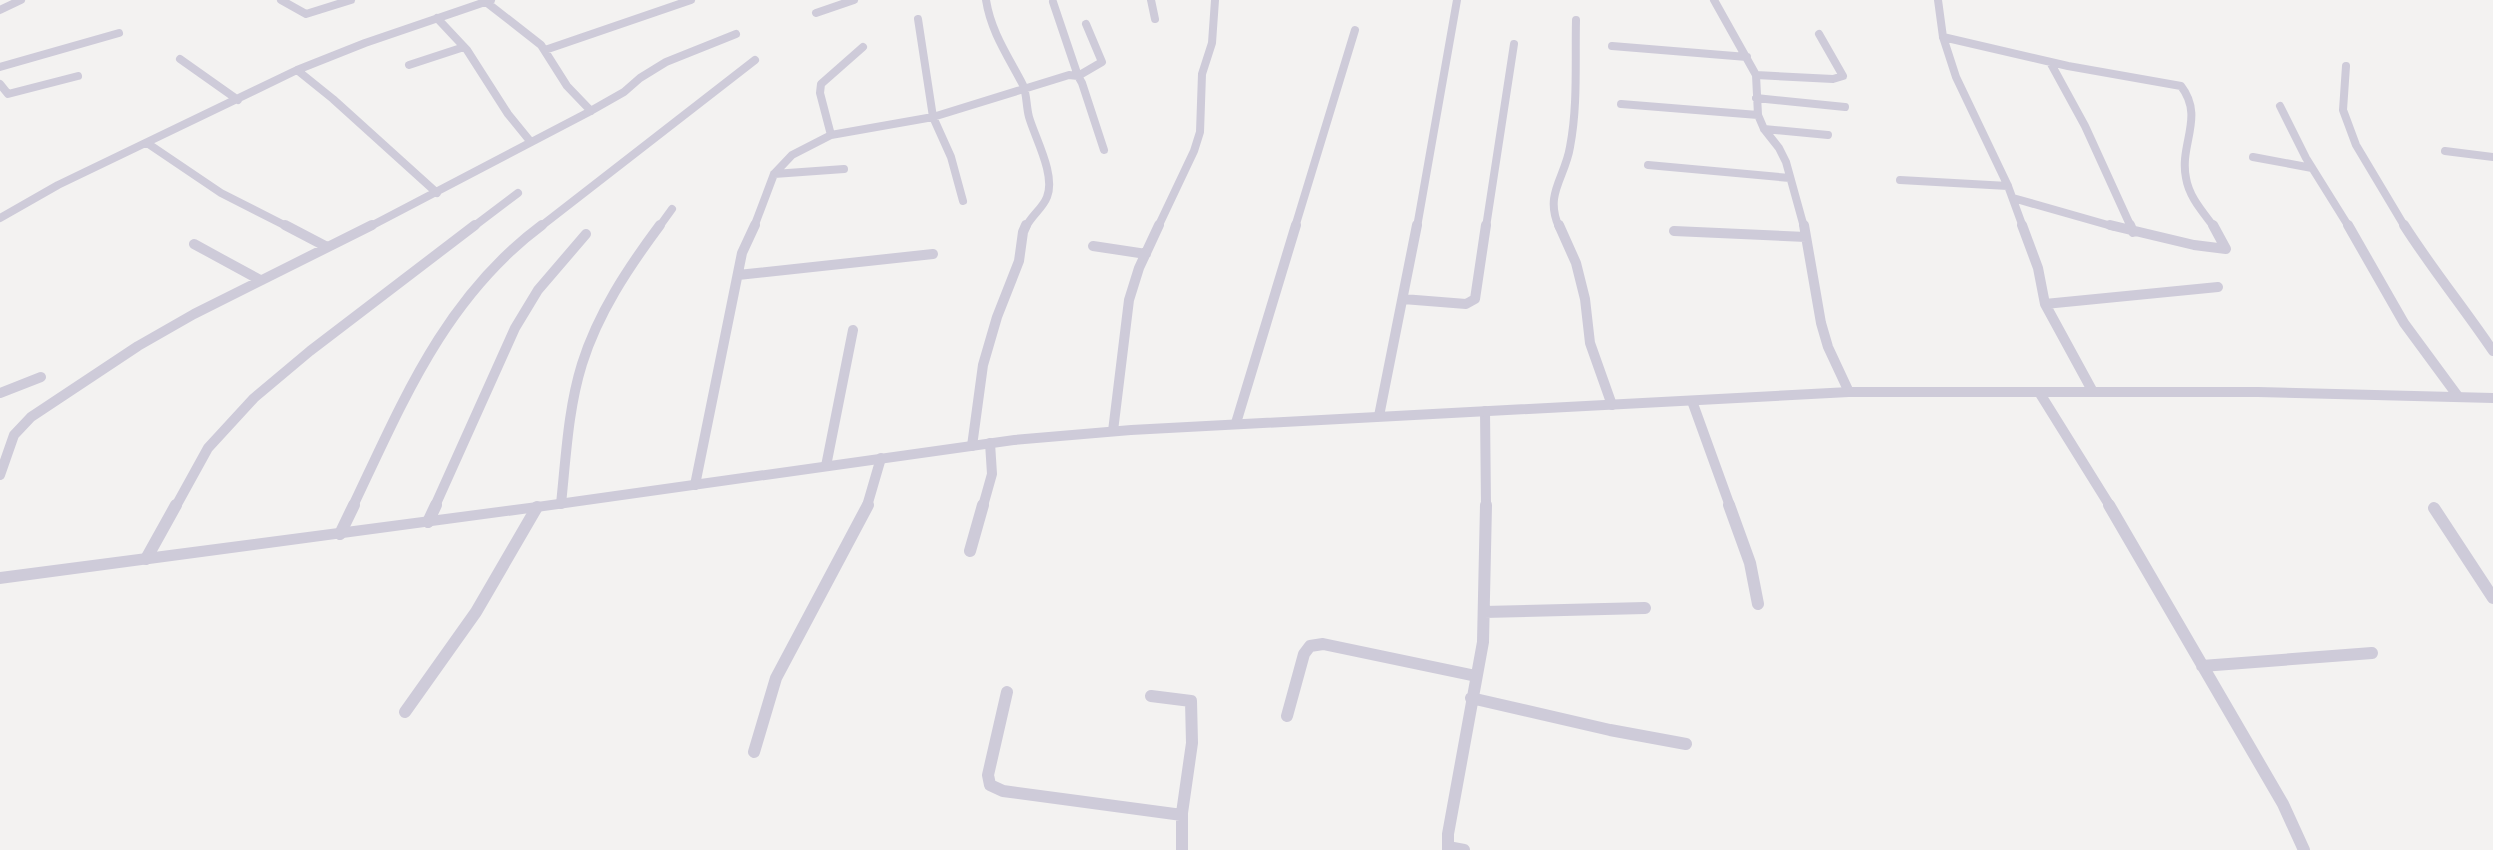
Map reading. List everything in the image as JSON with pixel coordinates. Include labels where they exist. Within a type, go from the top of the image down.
[{"type":"street","points":[[0,10],[21,0]]},
{"type":"street","points":[[281,0],[306,14],[351,0]]},
{"type":"street","points":[[456,0],[460,9]]},
{"type":"street","points":[[545,50],[691,0]]},
{"type":"street","points":[[816,13],[854,0]]},
{"type":"street","points":[[972,446],[983,365],[1019,261],[1023,232],[1030,218],[1047,199],[1049,190],[1045,158],[1029,116],[1024,87],[1008,61],[989,18],[986,0]]},
{"type":"street","points":[[1151,0],[1155,19]]},
{"type":"street","points":[[1113,431],[1129,300],[1146,254],[1194,151],[1200,132],[1202,74],[1212,43],[1215,0]]},
{"type":"street","points":[[1378,416],[1403,299],[1457,0]]},
{"type":"street","points":[[1714,0],[1756,75],[1758,115],[1764,129],[1779,148],[1790,178],[1806,237],[1821,323],[1828,347],[1849,392]]},
{"type":"street","points":[[1938,0],[1943,37],[1971,112],[2013,198],[2017,215],[2038,268],[2045,304],[2093,392]]},
{"type":"street","points":[[0,218],[58,185],[297,70],[460,9],[489,1],[545,50],[567,86],[591,111]]},
{"type":"street","points":[[1053,2],[1104,150]]},
{"type":"street","points":[[437,18],[464,47],[487,78],[508,114],[530,141]]},
{"type":"street","points":[[918,19],[933,117],[951,157],[963,201]]},
{"type":"street","points":[[1576,20],[1575,90],[1570,148],[1554,192],[1553,213],[1576,263],[1590,343],[1612,405]]},
{"type":"street","points":[[694,485],[742,253],[762,210],[774,174],[792,154],[831,135],[933,117],[1024,87],[1069,75],[1078,76],[1102,62],[1086,24]]},
{"type":"street","points":[[1236,423],[1355,30]]},
{"type":"street","points":[[0,67],[119,33]]},
{"type":"street","points":[[0,475],[14,435],[31,417],[138,346],[260,280],[437,193],[530,141],[591,111],[624,92],[640,78],[666,62],[736,34]]},
{"type":"street","points":[[1756,75],[1833,78],[1842,76],[1819,34]]},
{"type":"street","points":[[1943,37],[2050,62],[2181,86],[2188,93],[2193,112],[2184,163],[2186,179],[2226,249],[2220,250],[2133,232],[2013,198]]},
{"type":"street","points":[[1403,299],[1466,304],[1475,299],[1514,44]]},
{"type":"street","points":[[1612,46],[1747,57]]},
{"type":"street","points":[[409,65],[464,47]]},
{"type":"street","points":[[831,135],[820,93],[821,84],[863,47]]},
{"type":"street","points":[[180,59],[238,100]]},
{"type":"street","points":[[340,534],[414,378],[451,318],[486,278],[520,242],[601,182],[755,60]]},
{"type":"street","points":[[2050,62],[2085,126],[2133,232]]},
{"type":"street","points":[[2346,66],[2343,110],[2356,145],[2392,207],[2427,260],[2493,351]]},
{"type":"street","points":[[297,70],[329,93],[356,121],[437,193]]},
{"type":"street","points":[[0,84],[8,94],[78,76]]},
{"type":"street","points":[[1756,98],[1845,107]]},
{"type":"street","points":[[1621,104],[1758,115]]},
{"type":"street","points":[[2280,106],[2312,168],[2364,250],[2404,323],[2457,396]]},
{"type":"street","points":[[1764,129],[1828,135]]},
{"type":"street","points":[[147,143],[221,193],[327,247]]},
{"type":"street","points":[[2445,152],[2493,157]]},
{"type":"street","points":[[2253,157],[2312,168]]},
{"type":"street","points":[[1648,165],[1790,178]]},
{"type":"street","points":[[774,174],[844,169]]},
{"type":"street","points":[[1900,180],[2008,186]]},
{"type":"street","points":[[146,559],[208,448],[254,398],[310,351],[518,193]]},
{"type":"street","points":[[561,504],[571,413],[587,346],[631,264],[672,209]]},
{"type":"street","points":[[1674,231],[1729,236],[1748,233],[1806,237]]},
{"type":"street","points":[[428,522],[515,328],[538,290],[586,234]]},
{"type":"street","points":[[194,244],[260,280]]},
{"type":"street","points":[[1093,246],[1146,254]]},
{"type":"street","points":[[738,275],[933,254]]},
{"type":"street","points":[[2045,304],[2218,287]]},
{"type":"street","points":[[826,466],[853,330]]},
{"type":"street","points":[[0,393],[41,377]]},
{"type":"street","points":[[0,578],[561,504],[990,443],[1113,431],[1849,392],[2093,392],[2493,398]]},
{"type":"street","points":[[2039,392],[2090,472],[2283,804],[2304,850]]},
{"type":"street","points":[[1692,401],[1750,563],[1758,604]]},
{"type":"street","points":[[1464,850],[1448,849],[1448,834],[1483,642],[1485,411]]},
{"type":"street","points":[[970,551],[992,474],[990,443]]},
{"type":"street","points":[[754,752],[776,678],[871,499],[881,458]]},
{"type":"street","points":[[405,712],[433,677],[491,589],[537,507]]},
{"type":"street","points":[[2434,508],[2493,598]]},
{"type":"street","points":[[1484,612],[1645,608]]},
{"type":"street","points":[[1287,716],[1304,654],[1310,646],[1323,644],[1476,676]]},
{"type":"street","points":[[2202,666],[2372,653]]},
{"type":"street","points":[[1007,692],[988,775],[990,785],[1003,791],[1182,815]]},
{"type":"street","points":[[1151,696],[1191,701],[1192,737],[1182,815],[1182,850]]},
{"type":"street","points":[[1471,698],[1610,730],[1686,744]]}]
